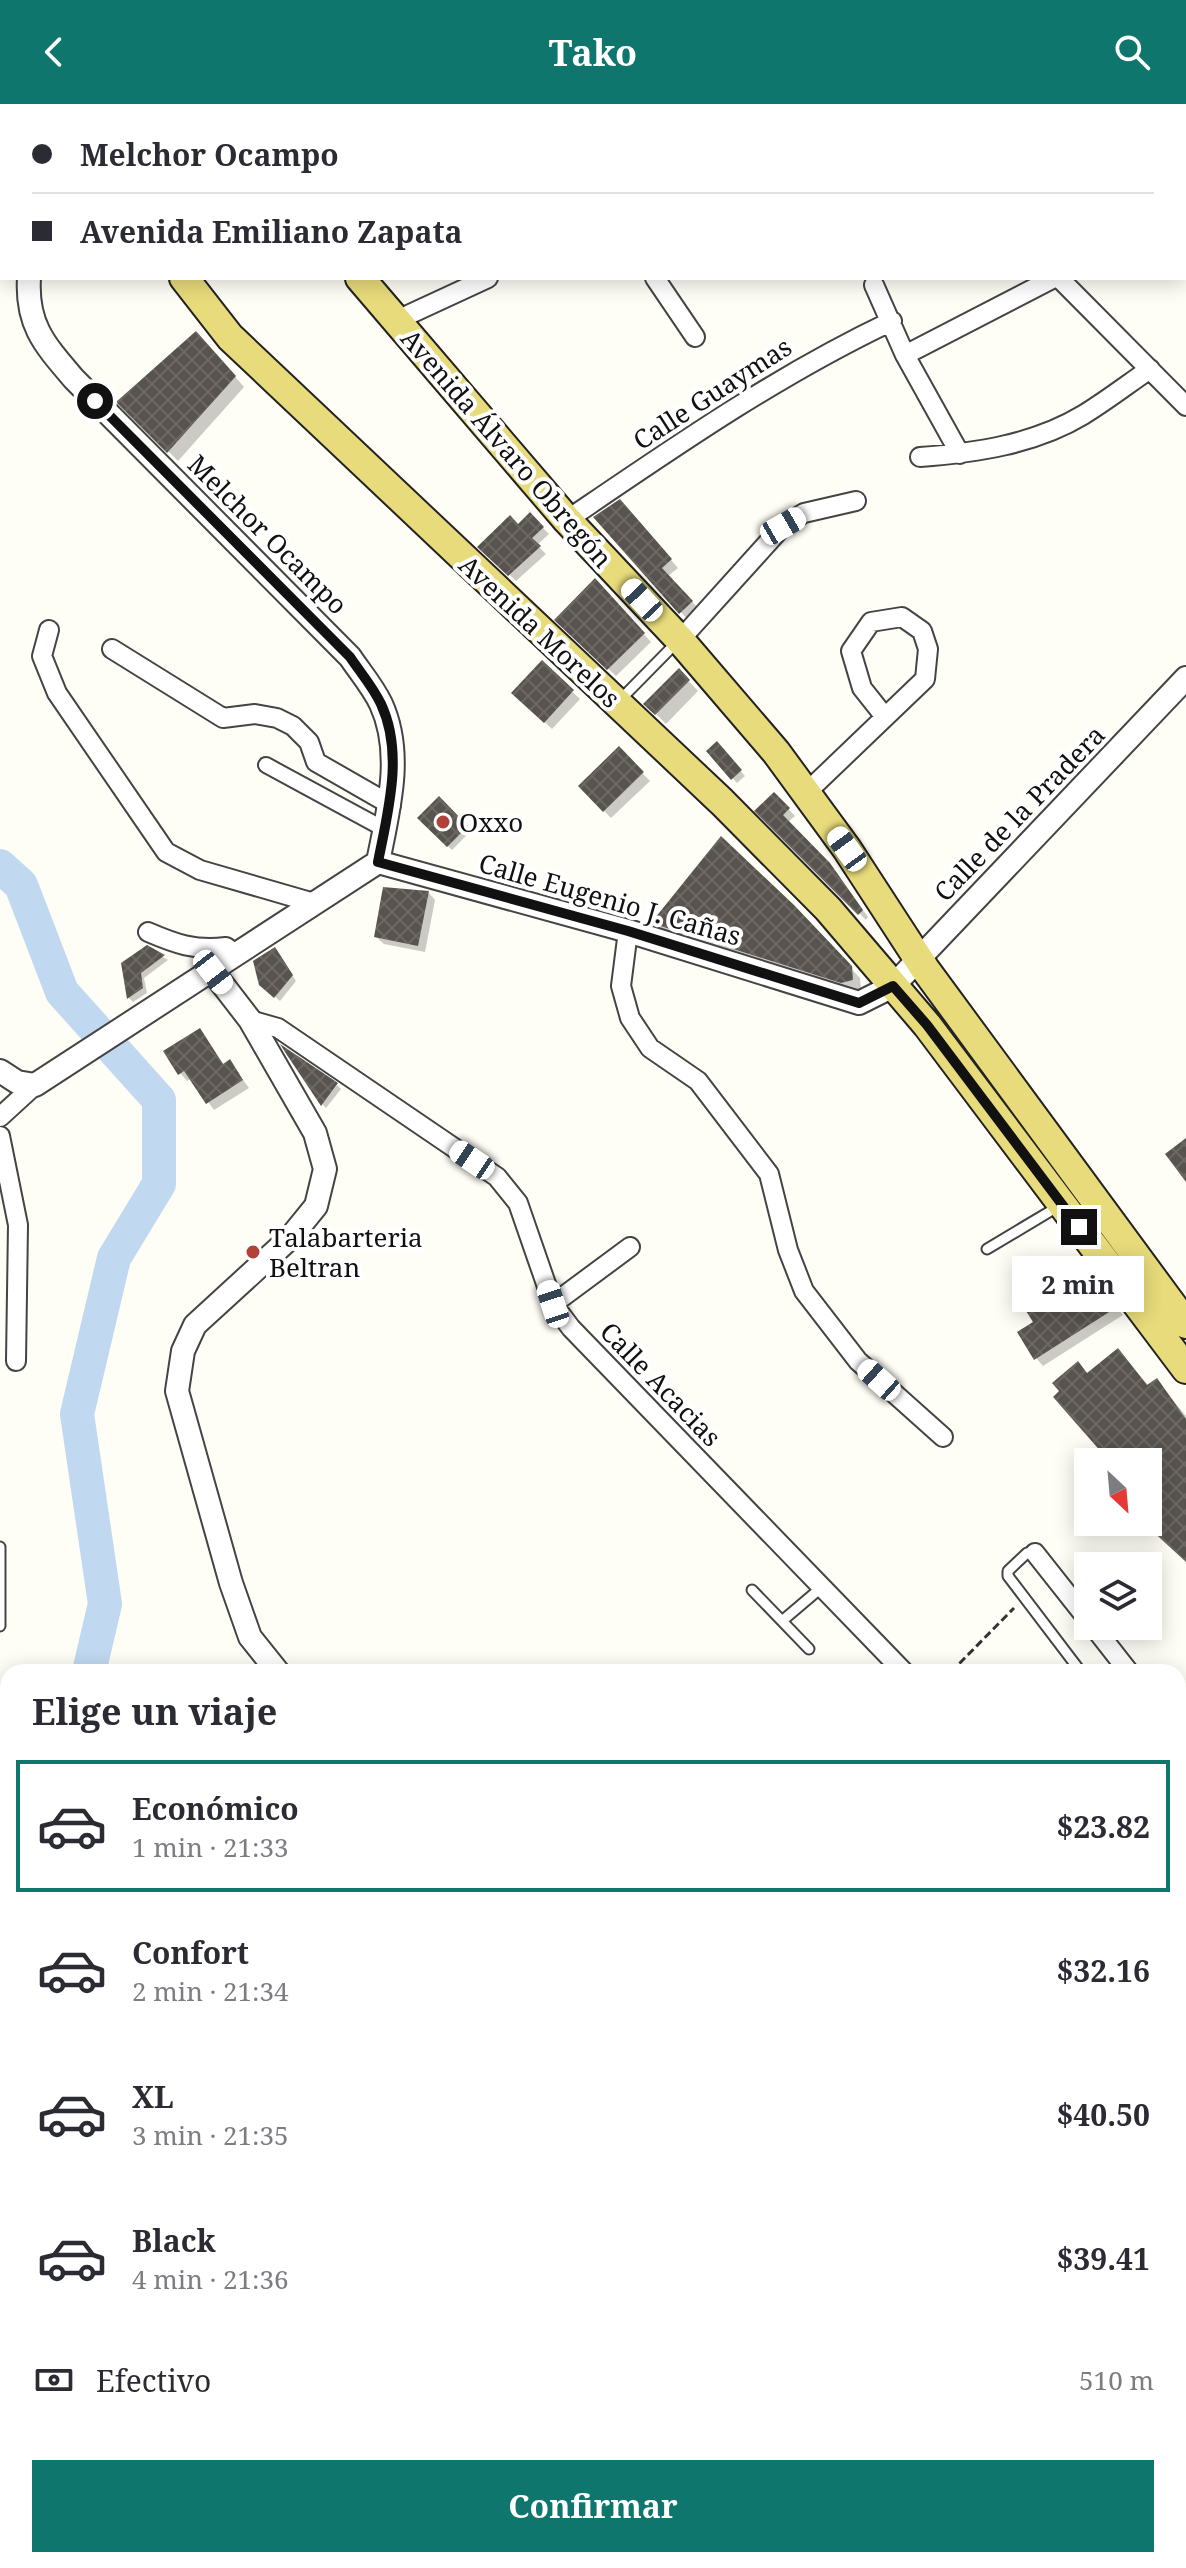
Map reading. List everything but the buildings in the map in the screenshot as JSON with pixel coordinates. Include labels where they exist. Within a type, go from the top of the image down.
[{"type":"main road","name":"Avenida Morelos","points":[[186,280],[230,337],[722,802],[828,909],[927,1025],[1186,1369]]},
{"type":"main road","name":"Avenida Álvaro Obregón","points":[[362,280],[567,520],[680,640],[807,792],[918,960],[1186,1324]]},
{"type":"street","name":"Melchor Ocampo","points":[[29,280],[28,298],[38,336],[74,379],[350,657],[381,703],[392,738],[391,805],[378,862]]},
{"type":"street","points":[[395,321],[484,280]]},
{"type":"street","points":[[656,280],[695,337]]},
{"type":"street","points":[[905,355],[1052,280]]},
{"type":"street","points":[[1058,280],[1186,406]]},
{"type":"street","points":[[874,285],[905,355],[960,454]]},
{"type":"street","name":"Calle Guaymas","points":[[567,520],[739,403],[818,356],[892,321]]},
{"type":"street","points":[[920,457],[960,454],[1024,441],[1082,416],[1150,369]]},
{"type":"street","points":[[680,640],[783,526],[804,513],[856,501]]},
{"type":"street","points":[[807,792],[925,679],[928,649],[922,631],[902,617],[871,622],[851,651],[862,688],[885,717]]},
{"type":"street","points":[[49,630],[42,656],[57,693],[166,852],[200,870],[314,903]]},
{"type":"street","points":[[112,649],[223,718],[255,714],[277,718],[293,726],[309,742],[316,762],[391,805]]},
{"type":"street","name":"Calle de la Pradera","points":[[893,986],[1186,678]]},
{"type":"street","points":[[266,765],[384,829]]},
{"type":"street","points":[[0,1117],[35,1085],[68,1062],[165,1003],[378,862]]},
{"type":"street","name":"Calle Eugenio J. Cañas","points":[[378,862],[628,931],[859,1003],[893,986]]},
{"type":"street","points":[[628,931],[621,986],[630,1018],[650,1048],[698,1081],[769,1174],[788,1250],[804,1291],[858,1361],[943,1437]]},
{"type":"street","points":[[148,932],[183,947],[201,950],[226,947],[237,955]]},
{"type":"street","points":[[213,972],[250,1020],[315,1133],[325,1169],[316,1206],[290,1238],[195,1325],[183,1351],[177,1391],[231,1583],[250,1637],[272,1664]]},
{"type":"street","name":"Calle Acacias","points":[[250,1020],[278,1028],[497,1177],[518,1203],[553,1304],[896,1664]]},
{"type":"street","points":[[0,1071],[17,1082],[35,1085]]},
{"type":"street","points":[[0,1136],[18,1225],[16,1361]]},
{"type":"street","points":[[553,1304],[630,1247]]},
{"type":"street","points":[[1035,1553],[1074,1602]]},
{"type":"street","points":[[1104,1640],[1123,1664]]},
{"type":"lane","points":[[616,703],[680,640]]},
{"type":"lane","points":[[987,1249],[1062,1204]]},
{"type":"lane","points":[[0,1547],[0,1626]]},
{"type":"lane","points":[[1035,1553],[1027,1553],[1008,1571],[1024,1598],[1075,1664]]},
{"type":"lane","points":[[782,1621],[822,1587]]},
{"type":"lane","points":[[752,1590],[809,1649]]},
{"type":"path","points":[[959,1664],[1024,1598]]},
{"type":"waterway","points":[[0,866],[21,885],[62,992],[159,1100],[159,1184],[114,1258],[77,1414],[105,1604],[91,1664]]},
{"type":"place","name":"Oxxo","points":[[443,822]]},
{"type":"place","name":"Talabarteria Beltran","points":[[253,1252]]},
{"type":"route","points":[[95,401],[350,657],[381,703],[392,738],[391,805],[378,862],[628,931],[859,1003],[893,986],[927,1025],[1079,1227]]}]
